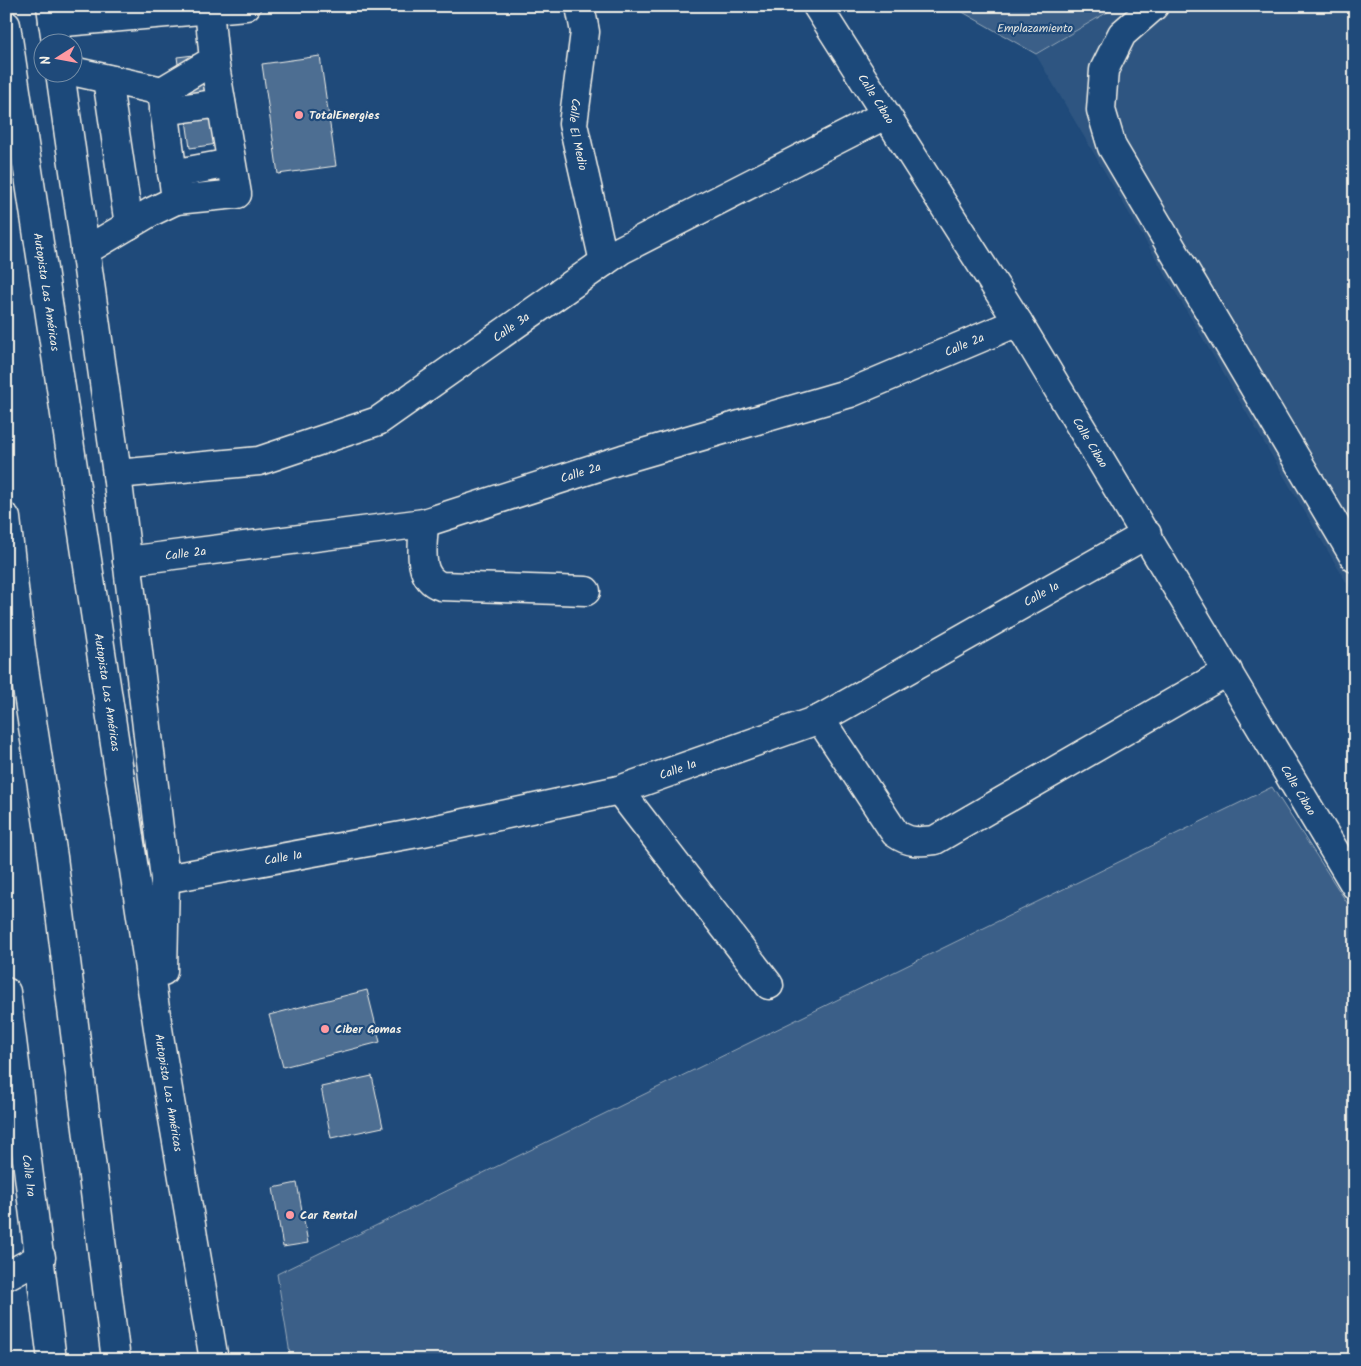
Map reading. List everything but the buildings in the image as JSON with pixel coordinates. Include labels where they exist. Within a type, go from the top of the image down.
[{"type":"main road","points":[[53,24],[246,6]]},
{"type":"main road","name":"Calle El Medio","points":[[580,6],[585,32],[573,124],[604,262]]},
{"type":"main road","name":"Calle Cibao","points":[[817,6],[1018,322],[1147,534],[1355,886]]},
{"type":"main road","points":[[1154,6],[1122,34],[1104,70],[1101,110],[1112,148],[1355,558]]},
{"type":"main road","points":[[85,251],[129,225],[174,187],[231,164],[214,60],[209,9]]},
{"type":"main road","name":"Autopista Las Américas","points":[[6,25],[161,1048],[214,1360]]},
{"type":"main road","points":[[163,101],[214,60]]},
{"type":"main road","points":[[82,73],[107,79],[163,101],[221,103]]},
{"type":"main road","points":[[107,79],[129,225]]},
{"type":"main road","points":[[61,82],[117,474],[164,879],[161,1048]]},
{"type":"main road","points":[[163,101],[174,187]]},
{"type":"main road","name":"Calle 3a","points":[[117,474],[259,461],[378,420],[621,250],[885,115]]},
{"type":"main road","name":"Calle 2a","points":[[127,561],[424,523],[623,459],[850,393],[1018,322]]},
{"type":"main road","points":[[6,518],[21,649]]},
{"type":"main road","points":[[424,523],[423,562],[426,577],[432,583],[442,586],[586,591]]},
{"type":"main road","name":"Calle 1a","points":[[164,879],[423,832],[619,790],[820,719],[1147,534]]},
{"type":"main road","points":[[6,562],[53,856],[116,1360]]},
{"type":"main road","points":[[820,719],[895,833],[906,841],[935,840],[1228,670]]},
{"type":"main road","points":[[619,790],[769,985]]},
{"type":"main road","name":"Calle 1ra","points":[[6,992],[41,1256],[52,1360]]},
{"type":"main road","points":[[6,1276],[41,1256]]},
{"type":"shaded area","points":[[1118,6],[1355,6],[1355,597],[1036,55]]},
{"type":"green space","name":"Emplazamiento","points":[[952,6],[1118,6],[1036,54]]},
{"type":"green space","points":[[1272,787],[1355,915],[1355,1360],[291,1360],[277,1274]]},
{"type":"place","name":"TotalEnergies","points":[[299,115]]},
{"type":"place","name":"Ciber Gomas","points":[[325,1029]]},
{"type":"place","name":"Car Rental","points":[[290,1215]]}]
